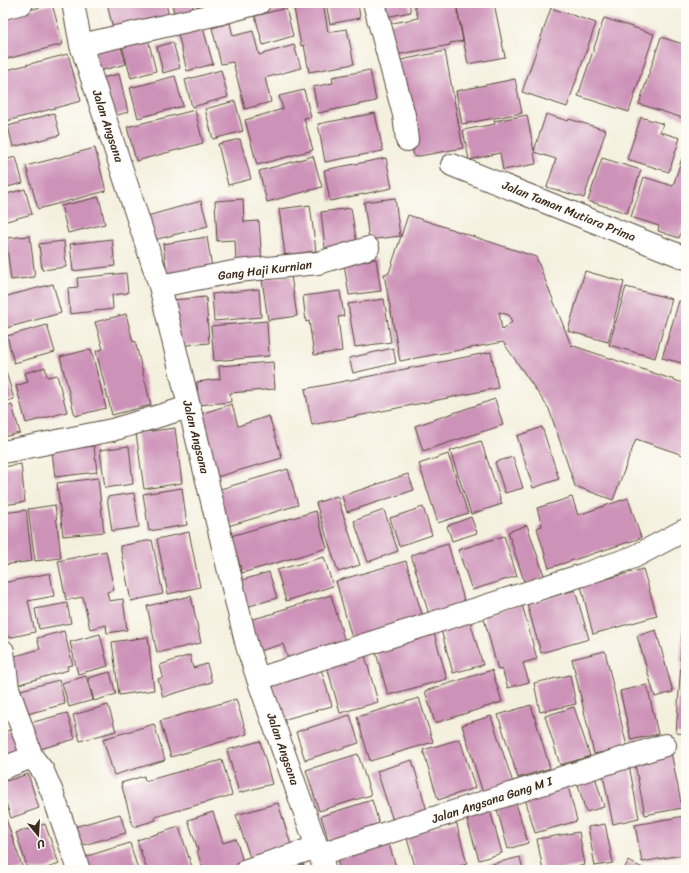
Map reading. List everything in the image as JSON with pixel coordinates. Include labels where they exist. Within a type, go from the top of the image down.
[{"type":"street","points":[[3,8],[22,3]]},
{"type":"street","name":"Jalan Angsana","points":[[73,3],[81,45],[160,286],[247,646],[321,857]]},
{"type":"street","points":[[81,45],[222,13],[259,3]]},
{"type":"street","points":[[374,3],[404,115],[407,140]]},
{"type":"street","name":"Jalan Taman Mutiara Prima","points":[[452,165],[686,258]]},
{"type":"street","name":"Gang Haji Kurnian","points":[[160,286],[238,271],[318,263],[368,248]]},
{"type":"street","points":[[3,452],[112,430],[189,407]]},
{"type":"street","points":[[258,679],[582,575],[634,557],[683,531],[686,531]]},
{"type":"street","points":[[3,651],[8,688],[32,757],[43,771],[52,792],[79,870]]},
{"type":"street","name":"Jalan Angsana Gang M I","points":[[247,870],[321,857],[665,745]]},
{"type":"street","points":[[3,768],[32,757]]},
{"type":"building","points":[[107,3],[166,3],[170,22],[113,29]]},
{"type":"building","points":[[172,3],[192,3],[194,15],[175,19]]},
{"type":"building","points":[[201,3],[238,3],[202,9]]},
{"type":"building","points":[[293,3],[323,3],[328,32],[347,29],[354,64],[309,72],[304,45],[301,46]]},
{"type":"building","points":[[326,3],[358,3],[360,18],[330,24]]},
{"type":"building","points":[[377,3],[409,3],[411,12],[380,18]]},
{"type":"building","points":[[414,3],[456,3],[463,41],[450,43],[450,45],[395,55],[388,24],[418,18]]},
{"type":"building","points":[[456,3],[494,3],[505,57],[468,64]]},
{"type":"building","points":[[52,4],[63,44],[3,60],[3,17]]},
{"type":"building","points":[[286,8],[293,36],[263,45],[255,16]]},
{"type":"building","points":[[551,8],[596,23],[567,107],[522,92]]},
{"type":"building","points":[[604,18],[654,34],[629,112],[578,96]]},
{"type":"building","points":[[230,23],[233,36],[253,31],[259,55],[294,45],[301,68],[265,78],[271,102],[245,109],[233,62],[221,64],[212,28]]},
{"type":"building","points":[[203,28],[213,64],[187,71],[178,34]]},
{"type":"building","points":[[661,37],[686,45],[686,119],[639,104]]},
{"type":"building","points":[[148,39],[156,71],[131,78],[122,46]]},
{"type":"building","points":[[119,41],[126,64],[99,71],[93,48]]},
{"type":"building","points":[[173,42],[180,68],[163,73],[157,47]]},
{"type":"building","points":[[445,51],[463,148],[414,157],[396,61]]},
{"type":"building","points":[[68,54],[81,101],[3,122],[3,71]]},
{"type":"building","points":[[221,70],[228,97],[192,107],[185,80]]},
{"type":"building","points":[[370,70],[376,101],[318,113],[313,87],[333,83],[332,77]]},
{"type":"building","points":[[119,74],[128,112],[111,117],[101,78]]},
{"type":"building","points":[[175,76],[183,106],[138,118],[130,88]]},
{"type":"building","points":[[515,79],[522,113],[462,124],[456,91]]},
{"type":"building","points":[[304,90],[311,117],[304,118],[313,150],[257,165],[245,120],[283,109],[279,96]]},
{"type":"building","points":[[235,101],[243,131],[213,139],[205,109]]},
{"type":"building","points":[[195,110],[203,143],[136,161],[127,127]]},
{"type":"building","points":[[54,113],[60,135],[13,147],[8,126]]},
{"type":"building","points":[[375,113],[383,151],[325,162],[318,124]]},
{"type":"building","points":[[546,114],[606,130],[584,198],[547,187],[556,159],[534,152],[536,164],[503,170],[500,153],[469,160],[463,130],[495,124],[494,121],[527,115],[534,151]]},
{"type":"building","points":[[641,117],[663,124],[660,132],[680,138],[669,172],[627,159]]},
{"type":"building","points":[[240,139],[251,179],[228,185],[218,144]]},
{"type":"building","points":[[95,148],[106,191],[38,209],[26,166]]},
{"type":"building","points":[[313,156],[322,187],[267,202],[259,171]]},
{"type":"building","points":[[16,157],[23,183],[3,188],[3,160]]},
{"type":"building","points":[[386,158],[392,188],[330,201],[324,170]]},
{"type":"building","points":[[602,158],[641,170],[627,213],[588,201]]},
{"type":"building","points":[[682,158],[686,160],[686,216],[679,238],[658,231],[659,226],[631,217],[644,177],[673,186]]},
{"type":"building","points":[[25,189],[32,214],[3,222],[3,195]]},
{"type":"building","points":[[99,197],[105,224],[68,233],[61,206]]},
{"type":"building","points":[[395,198],[400,236],[369,240],[364,202]]},
{"type":"building","points":[[243,199],[244,222],[259,221],[262,262],[236,264],[235,240],[217,241],[215,201]]},
{"type":"building","points":[[201,201],[208,226],[154,240],[147,216]]},
{"type":"building","points":[[310,205],[316,251],[285,255],[279,209]]},
{"type":"building","points":[[351,208],[357,244],[325,248],[321,212]]},
{"type":"building","points":[[408,215],[536,257],[571,345],[686,384],[686,456],[636,439],[613,500],[575,486],[549,409],[503,342],[400,361],[384,274],[389,273]],"holes":[[[499,312],[509,315],[512,322],[502,330]]]},
{"type":"building","points":[[30,236],[35,277],[11,280],[6,238]]},
{"type":"building","points":[[207,237],[213,274],[168,280],[163,244]]},
{"type":"building","points":[[112,239],[115,266],[73,271],[70,244]]},
{"type":"building","points":[[64,241],[66,267],[42,270],[39,244]]},
{"type":"building","points":[[376,259],[381,291],[349,295],[344,264]]},
{"type":"building","points":[[3,269],[6,278],[3,279]]},
{"type":"building","points":[[585,271],[624,282],[608,342],[568,331]]},
{"type":"building","points":[[126,273],[128,293],[112,295],[113,309],[70,314],[68,288],[78,287],[77,278]]},
{"type":"building","points":[[291,276],[297,316],[268,320],[262,280]]},
{"type":"building","points":[[53,284],[61,313],[6,328],[3,323],[3,297]]},
{"type":"building","points":[[626,287],[672,299],[655,358],[609,345]]},
{"type":"building","points":[[259,289],[261,317],[214,321],[212,294]]},
{"type":"building","points":[[340,291],[344,316],[338,317],[342,351],[314,355],[309,321],[306,322],[303,296]]},
{"type":"building","points":[[206,297],[209,343],[177,346],[173,300]]},
{"type":"building","points":[[384,299],[391,342],[355,347],[348,304]]},
{"type":"building","points":[[679,301],[686,303],[686,364],[662,358]]},
{"type":"building","points":[[126,314],[133,342],[135,341],[151,405],[112,415],[96,351],[103,349],[95,322]]},
{"type":"building","points":[[267,321],[269,356],[214,361],[211,326]]},
{"type":"building","points":[[47,325],[55,352],[14,363],[7,336]]},
{"type":"building","points":[[393,348],[396,363],[353,373],[349,358]]},
{"type":"building","points":[[91,349],[106,408],[75,416],[60,357]]},
{"type":"building","points":[[491,352],[498,388],[312,425],[305,389]]},
{"type":"building","points":[[3,362],[14,399],[3,402]]},
{"type":"building","points":[[273,362],[275,389],[230,393],[231,402],[198,405],[197,382],[220,379],[219,366]]},
{"type":"building","points":[[45,367],[47,377],[57,375],[67,412],[26,423],[16,386],[28,382],[25,373]]},
{"type":"building","points":[[495,399],[503,425],[423,451],[415,426]]},
{"type":"building","points":[[232,404],[238,426],[269,416],[282,458],[213,478],[197,415]]},
{"type":"building","points":[[12,405],[20,433],[3,437],[3,408]]},
{"type":"building","points":[[542,427],[559,479],[533,488],[517,436]]},
{"type":"building","points":[[175,428],[182,483],[144,489],[136,433]]},
{"type":"building","points":[[481,441],[502,504],[471,514],[450,451]]},
{"type":"building","points":[[94,446],[97,472],[55,477],[52,451]]},
{"type":"building","points":[[129,446],[133,484],[105,488],[100,450]]},
{"type":"building","points":[[448,454],[468,513],[438,523],[419,464]]},
{"type":"building","points":[[513,457],[523,488],[505,493],[495,462]]},
{"type":"building","points":[[21,464],[25,502],[3,505],[3,467]]},
{"type":"building","points":[[288,469],[298,505],[225,527],[214,491]]},
{"type":"building","points":[[408,474],[414,490],[347,512],[342,496]]},
{"type":"building","points":[[98,478],[104,532],[63,536],[57,483]]},
{"type":"building","points":[[182,488],[187,525],[149,531],[143,494]]},
{"type":"building","points":[[134,493],[139,527],[112,531],[107,497]]},
{"type":"building","points":[[337,496],[360,565],[338,572],[316,503]]},
{"type":"building","points":[[572,497],[578,515],[628,498],[641,538],[549,568],[537,528],[542,526],[537,508]]},
{"type":"building","points":[[55,505],[61,558],[35,561],[28,509]]},
{"type":"building","points":[[423,507],[432,535],[399,546],[390,518]]},
{"type":"building","points":[[26,510],[32,561],[3,565],[3,513]]},
{"type":"building","points":[[384,510],[398,551],[368,562],[354,521]]},
{"type":"building","points":[[316,511],[327,548],[242,573],[231,536]]},
{"type":"building","points":[[471,517],[477,533],[452,541],[447,526]]},
{"type":"building","points":[[527,525],[545,578],[525,584],[508,532]]},
{"type":"building","points":[[189,532],[200,587],[168,594],[157,539]]},
{"type":"building","points":[[504,536],[517,576],[472,590],[458,550]]},
{"type":"building","points":[[152,540],[163,594],[131,601],[120,546]]},
{"type":"building","points":[[448,544],[466,607],[430,618],[411,555]]},
{"type":"building","points":[[106,551],[114,590],[107,592],[109,601],[123,599],[127,630],[107,633],[106,625],[90,629],[83,597],[66,600],[58,561]]},
{"type":"building","points":[[324,557],[333,586],[286,601],[277,570]]},
{"type":"building","points":[[406,561],[424,621],[353,642],[336,581]]},
{"type":"building","points":[[643,569],[657,616],[593,634],[581,586]]},
{"type":"building","points":[[269,572],[277,598],[243,608],[236,582]]},
{"type":"building","points":[[50,573],[54,596],[28,601],[35,632],[8,638],[3,616],[3,594],[6,594],[3,583]]},
{"type":"building","points":[[575,590],[589,639],[541,653],[527,604]]},
{"type":"building","points":[[331,595],[345,642],[288,659],[283,644],[259,651],[250,620]]},
{"type":"building","points":[[191,596],[201,643],[157,653],[147,606]]},
{"type":"building","points":[[685,596],[686,661],[680,661]]},
{"type":"building","points":[[67,603],[71,623],[39,629],[35,609]]},
{"type":"building","points":[[522,604],[537,659],[523,663],[529,682],[508,688],[502,669],[498,670],[483,615]]},
{"type":"building","points":[[470,621],[483,665],[453,673],[441,630]]},
{"type":"building","points":[[656,630],[673,692],[655,697],[637,636]]},
{"type":"building","points":[[64,631],[73,665],[67,666],[68,670],[16,685],[8,658],[40,649],[37,638]]},
{"type":"building","points":[[434,633],[447,679],[388,695],[375,649]]},
{"type":"building","points":[[100,634],[108,666],[78,674],[70,642]]},
{"type":"building","points":[[148,637],[154,690],[119,695],[112,642]]},
{"type":"building","points":[[605,651],[627,747],[594,754],[572,659]]},
{"type":"building","points":[[364,652],[378,702],[340,713],[326,663]]},
{"type":"building","points":[[190,655],[193,668],[207,664],[212,682],[163,697],[158,679],[163,677],[160,665]]},
{"type":"building","points":[[681,663],[686,663],[686,734],[676,733]]},
{"type":"building","points":[[321,669],[332,706],[282,720],[272,683]]},
{"type":"building","points":[[492,670],[502,702],[435,723],[425,691]]},
{"type":"building","points":[[110,672],[116,694],[94,701],[88,678]]},
{"type":"building","points":[[570,675],[576,704],[540,712],[534,683]]},
{"type":"building","points":[[86,676],[93,700],[69,707],[62,683]]},
{"type":"building","points":[[59,680],[65,704],[23,715],[17,691]]},
{"type":"building","points":[[647,685],[658,734],[631,740],[620,691]]},
{"type":"building","points":[[419,698],[433,742],[370,761],[357,717]]},
{"type":"building","points":[[236,699],[247,734],[171,757],[160,721]]},
{"type":"building","points":[[108,705],[116,731],[80,741],[73,715]]},
{"type":"building","points":[[531,705],[550,768],[518,778],[498,715]]},
{"type":"building","points":[[574,707],[590,756],[560,765],[545,716]]},
{"type":"building","points":[[67,713],[75,739],[33,751],[26,724]]},
{"type":"building","points":[[350,715],[359,743],[305,760],[296,732]]},
{"type":"building","points":[[491,716],[513,783],[483,793],[462,725]]},
{"type":"building","points":[[154,724],[165,760],[114,775],[103,739]]},
{"type":"building","points":[[18,728],[24,757],[3,763],[3,732]]},
{"type":"building","points":[[460,739],[475,788],[438,800],[423,750]]},
{"type":"building","points":[[260,741],[272,784],[239,793],[227,750]]},
{"type":"building","points":[[686,750],[686,783],[685,783],[683,751]]},
{"type":"building","points":[[671,752],[682,808],[645,815],[634,759]]},
{"type":"building","points":[[358,754],[371,795],[319,811],[306,770]]},
{"type":"building","points":[[222,760],[232,795],[155,817],[156,820],[133,827],[121,783],[144,776],[145,781]]},
{"type":"building","points":[[412,760],[428,814],[394,824],[377,771]]},
{"type":"building","points":[[629,765],[639,818],[613,824],[602,770]]},
{"type":"building","points":[[594,773],[604,807],[586,812],[576,778]]},
{"type":"building","points":[[28,774],[39,808],[11,818],[3,793],[3,782]]},
{"type":"building","points":[[568,786],[577,821],[535,833],[525,798]]},
{"type":"building","points":[[372,800],[381,830],[330,846],[321,816]]},
{"type":"building","points":[[278,803],[291,845],[250,858],[236,815]]},
{"type":"building","points":[[516,803],[528,843],[508,849],[497,809]]},
{"type":"building","points":[[489,806],[502,853],[479,860],[465,813]]},
{"type":"building","points":[[3,810],[23,869],[21,870],[3,870]]},
{"type":"building","points":[[213,812],[223,843],[236,839],[244,865],[230,870],[203,870],[188,820]]},
{"type":"building","points":[[120,814],[126,833],[80,846],[74,827]]},
{"type":"building","points":[[684,816],[686,828],[686,854],[642,862],[635,825]]},
{"type":"building","points":[[456,821],[467,864],[445,870],[416,870],[406,835]]},
{"type":"building","points":[[45,824],[59,864],[41,870],[28,870],[16,833]]},
{"type":"building","points":[[605,824],[613,863],[595,866],[588,827]]},
{"type":"building","points":[[179,827],[193,870],[147,870],[137,840]]},
{"type":"building","points":[[579,832],[585,865],[558,870],[543,870],[537,839]]},
{"type":"building","points":[[130,843],[138,870],[88,870],[84,857]]},
{"type":"building","points":[[389,844],[397,870],[340,870],[337,859]]},
{"type":"building","points":[[520,857],[523,870],[476,870],[476,868]]},
{"type":"building","points":[[301,858],[305,870],[263,870]]},
{"type":"building","points":[[628,861],[647,870],[624,870]]}]
